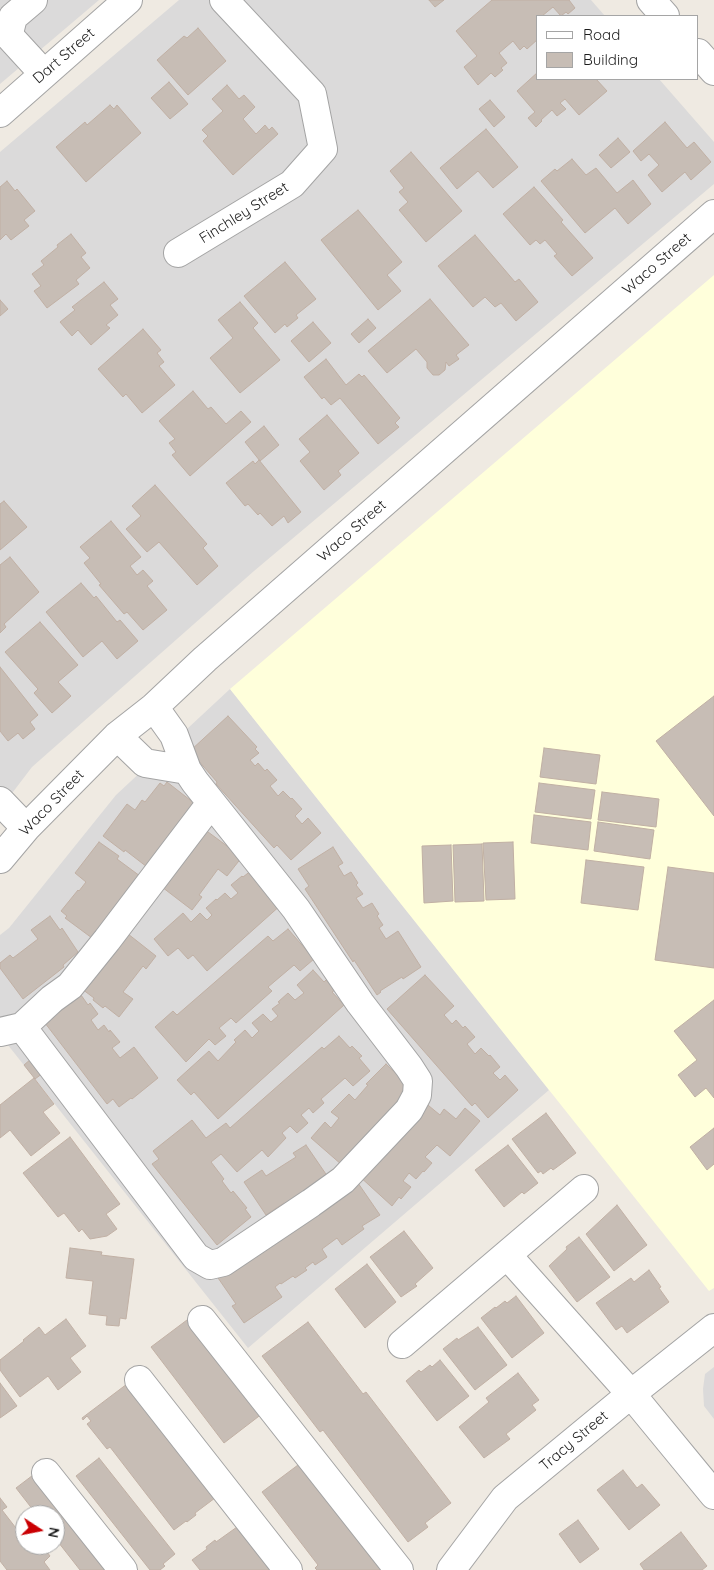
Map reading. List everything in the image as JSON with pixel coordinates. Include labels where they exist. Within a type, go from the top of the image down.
[{"type":"street","points":[[33,0],[12,17],[10,37],[44,74]]},
{"type":"street","name":"Dart Street","points":[[0,113],[128,0]]},
{"type":"street","name":"Finchley Street","points":[[178,253],[292,184],[323,150],[312,94],[224,0]]},
{"type":"street","points":[[651,0],[664,15]]},
{"type":"street","points":[[699,54],[714,71]]},
{"type":"street","name":"Waco Street","points":[[0,859],[26,828],[117,736],[154,706],[220,646],[714,214]]},
{"type":"street","points":[[154,706],[174,735],[187,770],[296,910],[360,1003],[418,1081],[417,1095],[409,1110],[343,1180],[223,1262],[210,1265],[196,1257],[11,1029],[70,986],[108,940],[212,803]]},
{"type":"street","points":[[117,736],[145,763],[187,770]]},
{"type":"street","points":[[0,802],[26,828]]},
{"type":"street","points":[[402,1344],[584,1189]]},
{"type":"street","points":[[507,1255],[631,1394],[714,1496]]},
{"type":"street","points":[[202,1320],[399,1570]]},
{"type":"street","name":"Tracy Street","points":[[451,1570],[505,1498],[714,1328]]},
{"type":"street","points":[[138,1380],[288,1570]]},
{"type":"street","points":[[46,1473],[123,1570]]},
{"type":"shaded area","points":[[0,0],[99,0],[0,84]]},
{"type":"shaded area","points":[[179,0],[591,0],[604,15],[536,15],[536,80],[660,80],[714,142],[714,184],[254,571],[32,767],[0,809],[0,152]]},
{"type":"shaded area","points":[[714,275],[714,1288],[709,1291],[230,689]]},
{"type":"shaded area","points":[[230,689],[549,1090],[248,1348],[0,1035],[0,935],[9,928],[116,795]]},
{"type":"shaded area","points":[[714,1367],[714,1419],[704,1406],[703,1389],[705,1374]]},
{"type":"building","points":[[429,0],[444,0],[435,7]]},
{"type":"building","points":[[492,0],[569,0],[575,8],[568,14],[566,12],[560,15],[553,7],[543,15],[536,15],[536,41],[527,49],[524,46],[520,50],[513,41],[499,53],[507,63],[501,68],[503,70],[495,77],[491,73],[478,85],[464,67],[477,56],[456,31]]},
{"type":"building","points":[[198,28],[226,61],[188,95],[157,60],[184,36],[187,38]]},
{"type":"building","points":[[536,74],[536,80],[597,80],[607,91],[579,115],[565,99],[560,103],[566,109],[557,116],[552,110],[536,127],[528,118],[535,112],[517,91]]},
{"type":"building","points":[[169,82],[188,104],[170,119],[151,98]]},
{"type":"building","points":[[227,85],[239,99],[244,95],[255,107],[243,119],[256,134],[265,125],[269,130],[272,127],[278,134],[233,175],[203,141],[208,136],[202,130],[223,111],[212,99]]},
{"type":"building","points":[[490,100],[505,117],[494,127],[479,109]]},
{"type":"building","points":[[110,105],[114,109],[117,105],[141,133],[86,182],[56,147],[85,122],[87,125]]},
{"type":"building","points":[[665,122],[687,148],[694,142],[711,162],[691,180],[685,172],[662,192],[648,175],[659,165],[649,154],[641,161],[633,151]]},
{"type":"building","points":[[486,129],[518,167],[493,188],[478,171],[457,189],[440,168]]},
{"type":"building","points":[[618,138],[630,152],[611,168],[599,155]]},
{"type":"building","points":[[411,152],[462,211],[426,242],[399,210],[408,202],[399,192],[404,188],[390,171]]},
{"type":"building","points":[[572,159],[586,175],[596,168],[617,193],[633,180],[651,204],[628,224],[615,208],[585,233],[541,181],[555,169],[557,171]]},
{"type":"building","points":[[7,181],[15,191],[17,189],[35,211],[24,220],[29,226],[11,240],[6,234],[0,240],[0,187]]},
{"type":"building","points":[[534,187],[563,220],[561,222],[593,258],[572,276],[554,256],[557,254],[545,240],[540,244],[536,240],[530,245],[503,214]]},
{"type":"building","points":[[358,210],[402,262],[387,275],[401,291],[378,310],[321,240]]},
{"type":"building","points":[[71,234],[86,253],[81,257],[90,268],[76,280],[79,284],[47,308],[34,291],[41,286],[32,274],[44,265],[41,261]]},
{"type":"building","points":[[475,235],[515,282],[519,279],[538,302],[516,321],[501,303],[495,307],[485,297],[473,307],[438,266]]},
{"type":"building","points":[[285,262],[316,299],[296,315],[298,318],[287,327],[285,324],[275,333],[244,296]]},
{"type":"building","points":[[104,282],[118,299],[110,305],[118,315],[106,325],[110,328],[91,345],[78,330],[72,336],[60,322],[75,310],[72,307]]},
{"type":"building","points":[[430,299],[469,345],[456,355],[459,359],[449,366],[446,362],[445,370],[439,375],[433,375],[427,368],[427,362],[416,349],[387,373],[368,351]]},
{"type":"building","points":[[0,300],[8,309],[0,316]]},
{"type":"building","points":[[240,302],[258,323],[253,328],[280,360],[240,393],[210,358],[233,338],[218,320]]},
{"type":"building","points":[[368,319],[376,328],[359,343],[351,334]]},
{"type":"building","points":[[313,322],[331,343],[309,362],[291,341]]},
{"type":"building","points":[[143,329],[161,350],[157,353],[164,362],[159,366],[175,385],[142,413],[126,394],[123,397],[98,369]]},
{"type":"building","points":[[326,359],[346,385],[359,374],[362,377],[364,375],[400,418],[395,423],[399,427],[378,444],[340,398],[331,405],[324,397],[322,399],[304,377]]},
{"type":"building","points":[[193,391],[208,409],[211,407],[226,424],[241,411],[251,422],[190,476],[172,455],[176,452],[169,443],[175,439],[159,421]]},
{"type":"building","points":[[327,415],[359,453],[338,471],[341,475],[324,490],[300,461],[310,452],[299,439]]},
{"type":"building","points":[[264,426],[279,445],[260,461],[245,442]]},
{"type":"building","points":[[259,460],[301,512],[288,523],[284,516],[272,526],[248,504],[245,506],[226,483],[253,461],[255,464]]},
{"type":"building","points":[[155,485],[207,544],[203,548],[218,566],[197,585],[159,542],[147,552],[126,529],[141,516],[132,506]]},
{"type":"building","points":[[4,501],[27,527],[0,550],[0,504]]},
{"type":"building","points":[[111,521],[141,557],[130,566],[137,575],[143,570],[153,581],[147,586],[167,610],[143,630],[127,612],[124,614],[99,585],[101,584],[84,563],[90,558],[80,547]]},
{"type":"building","points":[[10,557],[39,592],[4,624],[6,627],[0,633],[0,565]]},
{"type":"building","points":[[81,583],[94,598],[96,596],[117,622],[120,620],[138,641],[117,659],[102,641],[83,657],[46,612]]},
{"type":"building","points":[[40,622],[78,665],[58,682],[71,696],[52,713],[34,693],[38,689],[5,652]]},
{"type":"building","points":[[0,667],[38,715],[30,722],[35,729],[23,739],[18,733],[8,741],[0,731]]},
{"type":"building","points":[[714,696],[714,816],[656,741]]},
{"type":"building","points":[[228,716],[257,747],[255,749],[259,753],[250,760],[255,766],[258,763],[265,771],[267,769],[277,780],[270,786],[278,796],[283,791],[302,809],[295,816],[302,824],[308,818],[321,833],[291,860],[277,845],[274,848],[216,784],[217,782],[190,751]]},
{"type":"building","points":[[544,748],[600,755],[596,784],[540,777]]},
{"type":"building","points":[[167,782],[199,807],[151,870],[103,836],[127,804],[135,810],[142,800],[145,802],[160,783],[164,786]]},
{"type":"building","points":[[539,783],[595,790],[591,819],[535,812]]},
{"type":"building","points":[[602,792],[659,799],[656,827],[598,820]]},
{"type":"building","points":[[534,815],[591,822],[588,850],[531,843]]},
{"type":"building","points":[[598,822],[654,830],[650,859],[594,851]]},
{"type":"building","points":[[204,829],[242,857],[227,876],[218,869],[199,895],[202,897],[192,910],[158,884]]},
{"type":"building","points":[[99,842],[119,856],[117,859],[144,879],[96,941],[65,918],[67,916],[61,911],[86,882],[75,873]]},
{"type":"building","points":[[513,842],[515,899],[486,900],[483,843]]},
{"type":"building","points":[[482,844],[484,901],[455,902],[453,845]]},
{"type":"building","points":[[451,845],[453,901],[424,903],[422,846]]},
{"type":"building","points":[[333,847],[343,863],[338,866],[344,876],[351,872],[358,883],[356,885],[363,894],[356,898],[363,908],[372,903],[383,925],[379,928],[386,939],[398,931],[421,967],[380,991],[377,995],[305,889],[309,886],[298,869]]},
{"type":"building","points":[[586,860],[644,867],[638,910],[581,903]]},
{"type":"building","points":[[668,867],[714,873],[714,968],[655,960]]},
{"type":"building","points":[[252,870],[282,904],[207,971],[193,955],[188,959],[178,948],[168,956],[154,939],[183,913],[191,922],[200,913],[207,920],[212,915],[206,908],[225,893],[231,899],[238,893],[231,885]]},
{"type":"building","points":[[50,916],[60,930],[62,928],[78,952],[63,965],[64,967],[23,999],[0,968],[0,963],[10,955],[13,958],[38,939],[31,930]]},
{"type":"building","points":[[288,929],[314,959],[300,971],[294,965],[268,987],[272,991],[236,1023],[231,1018],[219,1028],[226,1036],[215,1045],[209,1039],[186,1062],[155,1027],[173,1011],[177,1015],[268,936],[273,941]]},
{"type":"building","points":[[123,930],[156,956],[146,969],[143,966],[123,992],[133,999],[119,1017],[105,1006],[103,1008],[82,989]]},
{"type":"building","points":[[313,970],[335,990],[332,992],[344,1005],[218,1119],[194,1092],[191,1095],[177,1080],[209,1051],[218,1061],[236,1042],[234,1040],[245,1030],[252,1038],[259,1031],[252,1023],[263,1014],[271,1022],[278,1016],[272,1009],[288,993],[295,1000],[304,993],[297,985]]},
{"type":"building","points":[[425,975],[454,1006],[444,1015],[452,1024],[456,1020],[463,1028],[465,1026],[475,1037],[467,1044],[475,1054],[481,1048],[490,1055],[500,1067],[493,1073],[500,1080],[505,1075],[518,1090],[488,1118],[475,1103],[472,1106],[387,1009]]},
{"type":"building","points":[[81,995],[98,1014],[91,1020],[98,1030],[104,1025],[120,1042],[112,1048],[120,1058],[134,1047],[158,1078],[119,1107],[113,1099],[107,1104],[45,1023]]},
{"type":"building","points":[[714,1000],[714,1098],[706,1088],[695,1097],[678,1075],[697,1060],[674,1031]]},
{"type":"building","points":[[339,1036],[350,1048],[352,1046],[362,1056],[359,1058],[370,1071],[353,1086],[345,1078],[321,1099],[324,1103],[313,1113],[309,1108],[301,1115],[308,1123],[297,1133],[290,1126],[282,1133],[286,1138],[268,1157],[262,1150],[237,1172],[221,1154],[211,1162],[224,1179],[222,1181],[231,1193],[233,1191],[247,1208],[245,1209],[251,1217],[217,1245],[152,1164],[159,1159],[153,1151],[192,1120],[206,1138],[226,1123],[230,1128],[322,1047],[324,1049]]},
{"type":"building","points":[[31,1059],[43,1073],[35,1079],[24,1065]]},
{"type":"building","points":[[386,1064],[408,1085],[402,1092],[408,1097],[342,1165],[311,1138],[325,1122],[331,1128],[339,1118],[331,1112],[349,1094],[355,1100],[368,1085],[366,1084]]},
{"type":"building","points":[[34,1078],[54,1104],[43,1112],[60,1133],[31,1156],[10,1130],[0,1138],[0,1105]]},
{"type":"building","points":[[423,1101],[440,1115],[444,1109],[456,1119],[465,1108],[480,1121],[450,1156],[437,1145],[425,1157],[432,1163],[416,1179],[409,1173],[403,1181],[411,1187],[392,1206],[358,1175]]},
{"type":"building","points":[[546,1113],[576,1153],[553,1170],[551,1168],[543,1174],[541,1171],[538,1173],[512,1139]]},
{"type":"building","points":[[714,1128],[714,1164],[707,1170],[690,1147]]},
{"type":"building","points":[[70,1137],[120,1204],[106,1214],[117,1229],[107,1236],[90,1239],[82,1229],[79,1232],[64,1213],[58,1217],[23,1173]]},
{"type":"building","points":[[306,1145],[330,1180],[288,1208],[284,1203],[266,1215],[244,1182],[262,1170],[266,1176],[296,1157],[293,1153]]},
{"type":"building","points":[[508,1145],[538,1183],[524,1194],[522,1192],[504,1207],[475,1170]]},
{"type":"building","points":[[358,1183],[380,1215],[362,1226],[364,1229],[342,1245],[337,1238],[322,1249],[327,1257],[315,1265],[313,1262],[305,1268],[307,1270],[295,1278],[293,1276],[280,1283],[275,1287],[282,1297],[244,1323],[232,1306],[236,1304],[216,1275]]},
{"type":"building","points":[[617,1205],[647,1245],[614,1271],[586,1234]]},
{"type":"building","points":[[404,1231],[433,1268],[415,1284],[417,1286],[401,1297],[370,1257]]},
{"type":"building","points":[[579,1237],[610,1277],[577,1302],[549,1266],[567,1249],[566,1247]]},
{"type":"building","points":[[70,1248],[102,1252],[101,1255],[134,1259],[126,1319],[120,1318],[119,1326],[106,1325],[107,1316],[89,1314],[93,1281],[66,1278]]},
{"type":"building","points":[[367,1264],[396,1302],[365,1328],[335,1289]]},
{"type":"building","points":[[649,1270],[669,1302],[627,1333],[622,1326],[616,1330],[596,1303],[631,1278],[634,1282]]},
{"type":"building","points":[[516,1296],[544,1333],[512,1358],[481,1318],[495,1307],[505,1301],[507,1303]]},
{"type":"building","points":[[195,1314],[267,1410],[224,1443],[151,1347]]},
{"type":"building","points":[[66,1319],[86,1346],[70,1358],[81,1372],[58,1390],[48,1376],[20,1397],[0,1370],[0,1360],[39,1327],[45,1335]]},
{"type":"building","points":[[308,1322],[363,1394],[366,1392],[451,1503],[425,1523],[428,1527],[408,1542],[323,1430],[320,1432],[262,1356]]},
{"type":"building","points":[[478,1327],[507,1365],[475,1390],[443,1349],[457,1338],[458,1340]]},
{"type":"building","points":[[440,1360],[469,1396],[437,1421],[406,1381],[419,1370],[421,1372],[430,1365],[432,1367]]},
{"type":"building","points":[[518,1373],[539,1400],[532,1405],[536,1410],[506,1434],[510,1439],[484,1458],[459,1427],[489,1402],[486,1398]]},
{"type":"building","points":[[0,1383],[17,1406],[0,1418]]},
{"type":"building","points":[[127,1384],[215,1498],[195,1513],[196,1515],[174,1530],[110,1447],[107,1449],[87,1424],[91,1421],[87,1416],[83,1420],[82,1418]]},
{"type":"building","points":[[99,1458],[175,1554],[163,1564],[165,1566],[160,1570],[150,1570],[76,1476]]},
{"type":"building","points":[[306,1459],[386,1570],[317,1570],[315,1568],[318,1565],[262,1492]]},
{"type":"building","points":[[41,1469],[118,1570],[80,1570],[65,1551],[65,1505],[29,1505],[16,1488]]},
{"type":"building","points":[[623,1470],[637,1488],[642,1484],[660,1505],[629,1530],[597,1490]]},
{"type":"building","points":[[0,1498],[7,1507],[2,1510],[15,1527],[15,1555],[49,1555],[44,1562],[50,1570],[7,1570],[0,1561]]},
{"type":"building","points":[[578,1520],[599,1549],[580,1563],[559,1534]]},
{"type":"building","points":[[237,1527],[255,1550],[257,1549],[265,1559],[263,1560],[269,1569],[273,1570],[200,1570],[192,1560],[207,1549],[206,1547],[215,1540],[216,1542]]},
{"type":"building","points":[[681,1532],[707,1566],[702,1570],[644,1570],[640,1564]]}]
